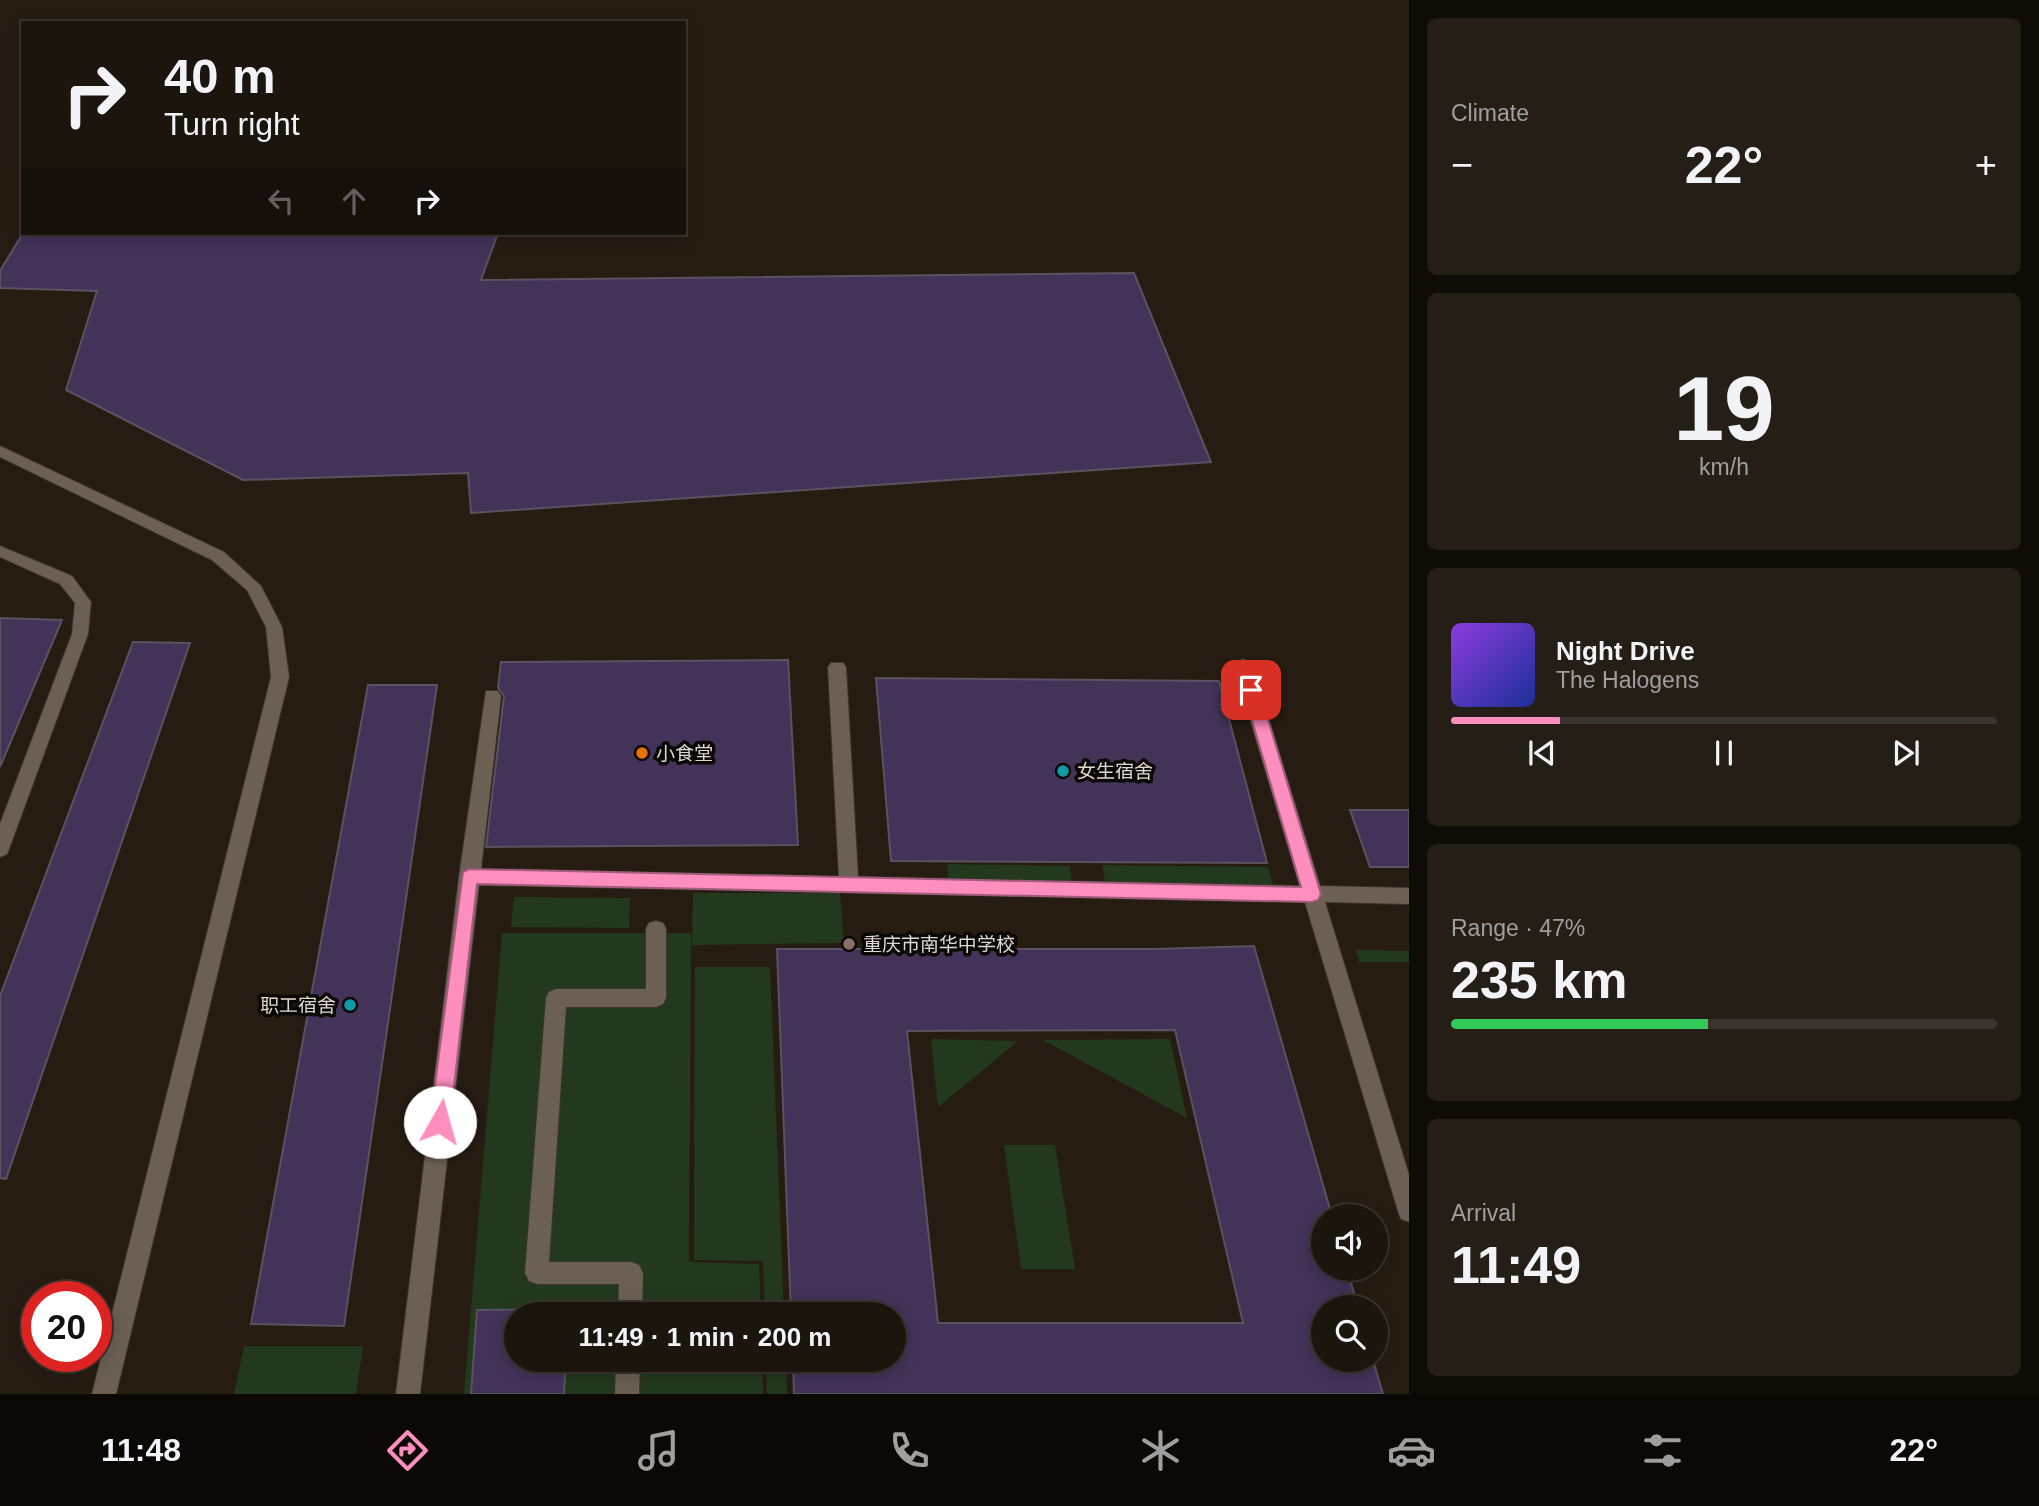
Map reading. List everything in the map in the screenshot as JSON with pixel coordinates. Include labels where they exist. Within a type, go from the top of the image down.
[{"type":"street","points":[[0,451],[218,556],[253,586],[274,627],[280,677],[104,1394]]},
{"type":"street","points":[[0,551],[66,580],[83,602],[80,634],[0,849]]},
{"type":"street","points":[[1243,665],[1409,1211]]},
{"type":"street","points":[[837,667],[849,883]]},
{"type":"street","points":[[408,1394],[492,696]]},
{"type":"street","points":[[469,877],[1409,896]]},
{"type":"street","points":[[630,1302],[631,1273],[537,1273],[556,998],[656,998],[656,929]]},
{"type":"street","points":[[627,1394],[628,1372]]},
{"type":"green space","points":[[947,864],[1070,866],[1072,885],[949,882]]},
{"type":"green space","points":[[1102,865],[1268,867],[1274,888],[1106,886]]},
{"type":"green space","points":[[693,893],[840,893],[844,943],[692,945]]},
{"type":"green space","points":[[514,897],[630,898],[629,928],[511,927]]},
{"type":"green space","points":[[502,933],[691,933],[689,1262],[759,1264],[761,1302],[504,1302],[504,1372],[762,1372],[763,1394],[464,1394]]},
{"type":"green space","points":[[1356,950],[1409,951],[1409,962],[1359,962]]},
{"type":"green space","points":[[695,967],[770,967],[784,1302],[765,1302],[763,1261],[694,1260]]},
{"type":"green space","points":[[931,1039],[1018,1041],[938,1107]]},
{"type":"green space","points":[[1170,1039],[1187,1118],[1043,1040]]},
{"type":"green space","points":[[1004,1145],[1055,1145],[1075,1269],[1021,1269]]},
{"type":"green space","points":[[244,1346],[363,1346],[356,1394],[234,1394]]},
{"type":"green space","points":[[766,1372],[786,1372],[787,1394],[767,1394]]},
{"type":"building","points":[[22,235],[497,235],[481,280],[1134,273],[1211,462],[471,513],[468,473],[243,480],[66,390],[97,291],[0,288],[0,271]]},
{"type":"building","points":[[0,618],[62,620],[0,767]]},
{"type":"building","points":[[133,642],[190,643],[6,1179],[0,1178],[0,996]]},
{"type":"building","name":"小食堂","points":[[788,660],[798,845],[486,847],[504,696],[498,688],[501,662]]},
{"type":"building","name":"女生宿舍","points":[[876,678],[1219,681],[1267,863],[891,861]]},
{"type":"building","name":"职工宿舍","points":[[368,685],[437,685],[344,1326],[251,1324]]},
{"type":"building","points":[[1350,810],[1409,810],[1409,867],[1370,867]]},
{"type":"building","points":[[1254,946],[1329,1204],[1311,1204],[1311,1281],[1350,1281],[1355,1295],[1311,1295],[1311,1372],[1377,1372],[1383,1394],[794,1394],[793,1372],[906,1372],[906,1302],[791,1302],[777,949],[1156,949]],"holes":[[[1175,1030],[1243,1323],[938,1323],[907,1031]]]},
{"type":"building","points":[[477,1310],[504,1310],[504,1372],[565,1372],[564,1394],[471,1394]]},
{"type":"place","name":"小食堂","points":[[642,753]]},
{"type":"place","name":"女生宿舍","points":[[1063,771]]},
{"type":"place","name":"重庆市南华中学校","points":[[849,944]]},
{"type":"place","name":"职工宿舍","points":[[350,1005]]},
{"type":"route","points":[[440,1122],[469,877],[1312,894],[1251,690]]}]
